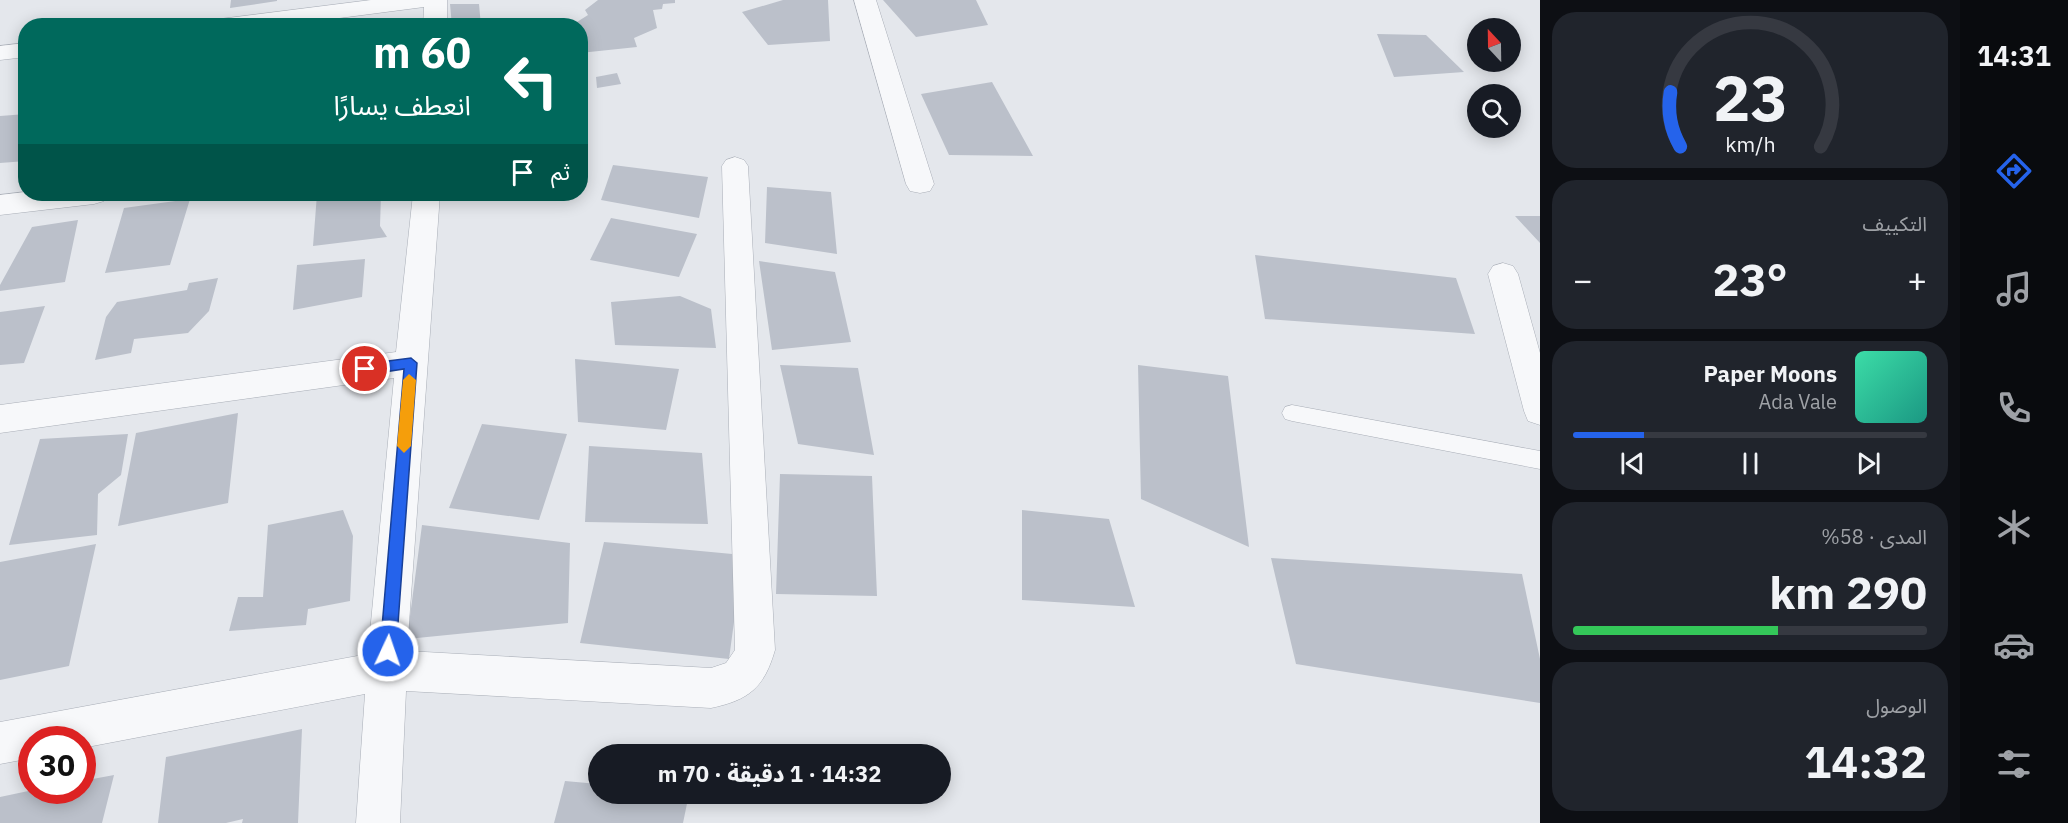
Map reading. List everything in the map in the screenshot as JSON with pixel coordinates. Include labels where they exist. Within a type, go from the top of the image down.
[{"type":"street","points":[[283,18],[425,0]]},
{"type":"street","points":[[435,18],[436,0]]},
{"type":"street","points":[[865,0],[920,184]]},
{"type":"street","points":[[0,53],[18,51]]},
{"type":"street","points":[[0,743],[387,670],[711,688],[729,685],[742,678],[751,667],[755,650],[735,166]]},
{"type":"street","points":[[0,205],[34,201]]},
{"type":"street","points":[[378,823],[387,670],[425,201]]},
{"type":"street","points":[[1503,274],[1540,411]]},
{"type":"street","points":[[0,419],[411,363]]},
{"type":"lane","points":[[1292,413],[1540,460]]},
{"type":"building","points":[[231,0],[277,0],[277,1],[230,8]]},
{"type":"building","points":[[598,0],[675,0],[675,3],[663,4],[662,9],[653,10],[657,28],[634,38],[637,47],[588,52],[588,18],[583,18],[588,15],[585,10]]},
{"type":"building","points":[[783,0],[828,0],[830,41],[768,45],[742,12]]},
{"type":"building","points":[[883,0],[976,0],[988,25],[916,37]]},
{"type":"building","points":[[450,4],[479,4],[480,18],[451,18]]},
{"type":"building","points":[[1377,34],[1426,35],[1464,72],[1394,77]]},
{"type":"building","points":[[617,73],[621,84],[597,88],[596,77]]},
{"type":"building","points":[[992,82],[1033,156],[949,155],[921,94]]},
{"type":"building","points":[[18,115],[18,162],[0,163],[0,116]]},
{"type":"building","points":[[613,165],[708,177],[699,218],[601,200]]},
{"type":"building","points":[[767,187],[831,192],[837,254],[765,243]]},
{"type":"building","points":[[189,201],[170,265],[105,273],[124,208]]},
{"type":"building","points":[[316,201],[381,201],[380,226],[387,237],[313,246]]},
{"type":"building","points":[[1515,216],[1540,216],[1540,243]]},
{"type":"building","points":[[611,218],[697,234],[679,277],[590,260]]},
{"type":"building","points":[[78,220],[65,282],[0,291],[0,285],[32,227]]},
{"type":"building","points":[[1255,255],[1456,278],[1475,334],[1265,319]]},
{"type":"building","points":[[365,259],[362,297],[293,310],[297,265]]},
{"type":"building","points":[[759,261],[835,272],[851,342],[772,350]]},
{"type":"building","points":[[218,278],[209,311],[188,333],[134,339],[131,353],[95,360],[106,317],[117,302],[187,290],[189,283]]},
{"type":"building","points":[[680,296],[711,309],[716,348],[615,345],[611,302]]},
{"type":"building","points":[[45,306],[24,363],[0,365],[0,312]]},
{"type":"building","points":[[575,359],[679,369],[666,430],[578,422]]},
{"type":"building","points":[[780,365],[858,368],[874,455],[798,444]]},
{"type":"building","points":[[1138,365],[1228,376],[1249,547],[1141,499]]},
{"type":"building","points":[[238,413],[228,503],[118,526],[136,433]]},
{"type":"building","points":[[482,424],[567,434],[539,520],[449,508]]},
{"type":"building","points":[[128,434],[121,475],[98,494],[97,535],[9,545],[40,439]]},
{"type":"building","points":[[589,446],[702,453],[708,524],[585,522]]},
{"type":"building","points":[[780,474],[872,476],[877,596],[776,594]]},
{"type":"building","points":[[343,510],[353,536],[350,601],[308,609],[306,625],[229,631],[238,597],[263,597],[268,525]]},
{"type":"building","points":[[1022,510],[1109,519],[1135,607],[1022,600]]},
{"type":"building","points":[[422,525],[570,543],[568,623],[407,639]]},
{"type":"building","points":[[604,542],[743,555],[729,659],[580,643]]},
{"type":"building","points":[[96,544],[69,666],[0,680],[0,562]]},
{"type":"building","points":[[1271,558],[1522,574],[1540,659],[1540,703],[1296,664]]},
{"type":"building","points":[[302,729],[298,823],[242,823],[243,819],[226,823],[158,823],[166,757]]},
{"type":"building","points":[[114,775],[102,823],[0,823],[0,797],[18,793],[18,804],[96,804],[96,778]]},
{"type":"building","points":[[565,781],[588,783],[588,804],[687,804],[683,823],[554,823]]},
{"type":"slow traffic","points":[[404,446],[409,380]]},
{"type":"route","points":[[365,369],[411,363],[388,651]]}]
